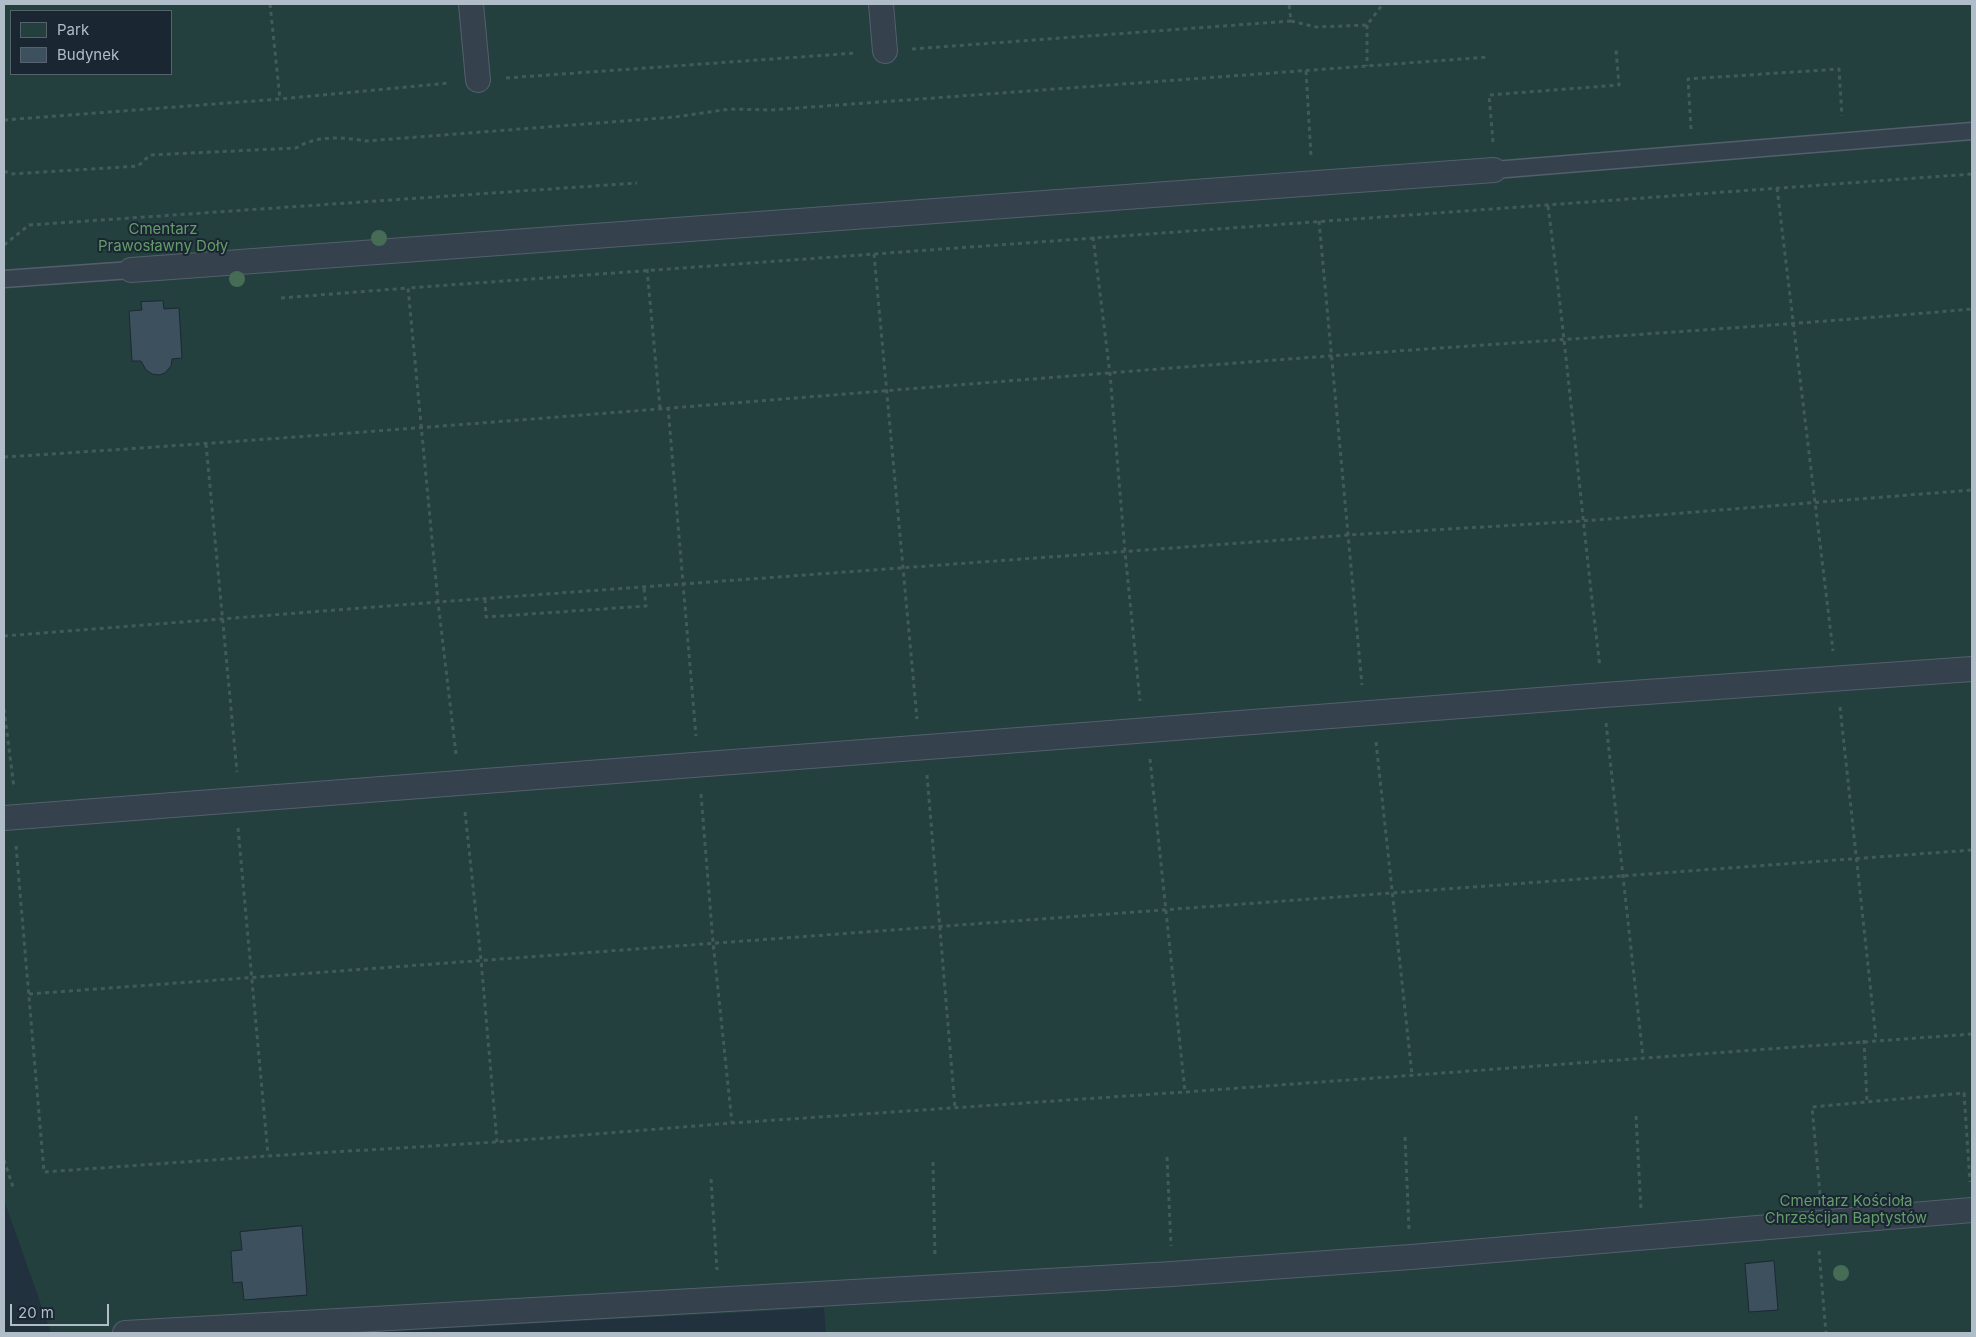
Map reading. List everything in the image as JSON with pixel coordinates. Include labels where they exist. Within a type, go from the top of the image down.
[{"type":"street","points":[[471,4],[478,80]]},
{"type":"street","points":[[881,4],[885,51]]},
{"type":"street","points":[[132,270],[1313,184],[1494,160]]},
{"type":"street","points":[[9,818],[1604,695],[1972,669]]},
{"type":"street","points":[[125,1333],[936,1289],[1172,1274],[1411,1257],[1972,1210]]},
{"type":"lane","points":[[1494,160],[1972,131]]},
{"type":"lane","points":[[4,279],[132,270]]},
{"type":"path","points":[[270,4],[280,99]]},
{"type":"path","points":[[1289,4],[1290,21]]},
{"type":"path","points":[[1367,66],[1367,25],[1383,4]]},
{"type":"path","points":[[4,120],[280,99],[478,80],[1290,21],[1316,27],[1367,25]]},
{"type":"path","points":[[1494,160],[1489,95],[1619,85],[1616,50]]},
{"type":"path","points":[[4,171],[11,174],[138,166],[150,155],[296,148],[308,141],[344,137],[366,141],[676,117],[730,109],[771,110],[1490,57]]},
{"type":"path","points":[[1691,137],[1688,79],[1839,69],[1842,117]]},
{"type":"path","points":[[1306,71],[1313,184]]},
{"type":"path","points":[[281,298],[647,269],[1548,206],[1972,174]]},
{"type":"path","points":[[4,245],[30,225],[637,183]]},
{"type":"path","points":[[1777,188],[1837,679],[1876,1040]]},
{"type":"path","points":[[1548,206],[1565,341],[1582,521],[1604,695],[1643,1057]]},
{"type":"path","points":[[1319,221],[1363,692],[1375,731],[1412,1075]]},
{"type":"path","points":[[1094,237],[1110,374],[1143,731],[1148,749],[1185,1092]]},
{"type":"path","points":[[874,254],[918,729],[926,761],[955,1108]]},
{"type":"path","points":[[647,269],[660,408]]},
{"type":"path","points":[[408,288],[423,427],[438,602],[460,783],[464,801],[481,960],[497,1142]]},
{"type":"path","points":[[4,457],[206,444],[1332,356],[1565,341],[1972,310]]},
{"type":"path","points":[[4,636],[1349,535],[1582,521],[1972,490]]},
{"type":"path","points":[[485,599],[486,617],[646,606],[644,588]]},
{"type":"path","points":[[4,709],[16,803],[9,818],[29,994],[44,1172],[497,1142],[1864,1040],[1972,1034]]},
{"type":"path","points":[[29,994],[1166,910],[1181,907],[1972,850]]},
{"type":"path","points":[[1864,1040],[1867,1102]]},
{"type":"path","points":[[1826,1333],[1812,1107],[1964,1094],[1971,1187]]},
{"type":"path","points":[[1636,1116],[1642,1238]]},
{"type":"path","points":[[1405,1137],[1411,1257]]},
{"type":"path","points":[[1167,1157],[1172,1274]]},
{"type":"path","points":[[4,1160],[13,1187]]},
{"type":"path","points":[[933,1162],[936,1289]]},
{"type":"path","points":[[711,1179],[719,1301]]},
{"type":"green space","points":[[4,4],[1972,4],[1972,1333],[826,1333],[824,1308],[359,1333],[51,1333],[4,1200]]},
{"type":"building","points":[[163,301],[164,309],[179,308],[182,358],[172,359],[171,366],[165,373],[159,375],[152,374],[146,370],[141,361],[132,361],[129,311],[142,310],[141,302]]},
{"type":"building","points":[[302,1226],[307,1295],[244,1300],[242,1282],[233,1283],[231,1251],[242,1250],[240,1232]]},
{"type":"building","points":[[1774,1261],[1778,1310],[1749,1312],[1745,1264]]},
{"type":"park label","name":"Cmentarz Prawosławny Doły","points":[[163,238]]},
{"type":"park label","name":"Cmentarz Kościoła Chrześcijan Baptystów","points":[[1846,1210]]}]
